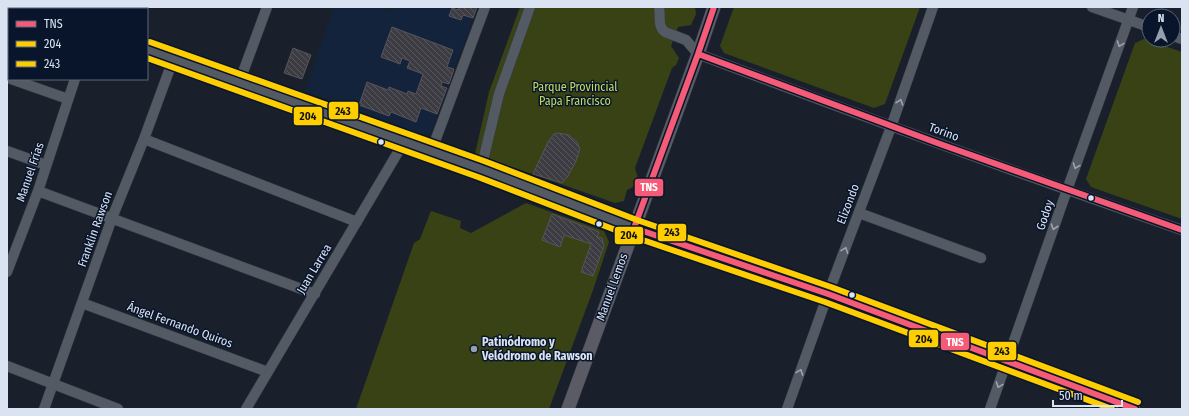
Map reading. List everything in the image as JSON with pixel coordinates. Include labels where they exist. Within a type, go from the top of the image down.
[{"type":"main road","name":"Manuel Lemos","points":[[568,409],[714,7]]},
{"type":"street","points":[[239,83],[267,7]]},
{"type":"street","points":[[432,152],[485,7]]},
{"type":"street","points":[[481,169],[499,94],[530,7]]},
{"type":"street","points":[[659,7],[661,28],[670,34],[686,40],[698,54]]},
{"type":"street","name":"Elizondo","points":[[787,409],[828,294],[891,127],[933,7]]},
{"type":"street","points":[[1092,7],[1141,25]]},
{"type":"street","name":"Godoy","points":[[990,409],[1133,7]]},
{"type":"street","points":[[148,50],[481,169],[634,228],[828,294],[1135,409]]},
{"type":"street","name":"Torino","points":[[698,54],[891,127],[1182,230]]},
{"type":"street","name":"Franklin Rawson","points":[[44,409],[112,218],[174,60]]},
{"type":"street","points":[[15,80],[68,99]]},
{"type":"street","name":"Manuel Frías","points":[[7,272],[38,191],[75,80]]},
{"type":"street","points":[[144,139],[357,222]]},
{"type":"street","name":"Juan Larrea","points":[[246,409],[404,142]]},
{"type":"street","points":[[7,151],[46,165]]},
{"type":"street","points":[[38,191],[315,294]]},
{"type":"street","points":[[859,213],[981,258]]},
{"type":"street","name":"Ángel Fernando Quiros","points":[[82,303],[268,372]]},
{"type":"street","points":[[7,366],[118,409]]},
{"type":"shaded area","points":[[334,7],[376,7],[390,12],[392,7],[477,7],[431,132],[423,135],[305,91]]},
{"type":"green space","name":"Parque Provincial Papa Francisco","points":[[520,7],[695,7],[696,14],[691,25],[678,27],[671,46],[679,58],[676,65],[672,68],[635,168],[638,178],[635,186],[627,190],[624,201],[615,203],[475,154],[489,92]]},
{"type":"green space","points":[[734,7],[920,7],[885,104],[874,108],[724,53],[720,46]]},
{"type":"green space","points":[[1141,40],[1141,48],[1170,48],[1182,52],[1182,219],[1091,187],[1086,179],[1135,43]]},
{"type":"green space","name":"Patinódromo y Velódromo de Rawson","points":[[526,203],[604,231],[609,242],[549,409],[356,409],[414,243],[420,239],[431,211],[461,221],[460,228],[471,233]]},
{"type":"building","points":[[459,7],[477,7],[473,18],[463,15],[461,20],[449,16],[452,8],[458,10]]},
{"type":"building","points":[[392,27],[453,50],[447,67],[454,69],[449,84],[442,82],[441,86],[447,88],[437,114],[421,108],[416,122],[391,112],[389,116],[359,105],[367,82],[388,90],[389,87],[407,94],[408,91],[416,94],[423,74],[407,68],[410,61],[402,58],[400,64],[381,57]]},
{"type":"building","points":[[293,48],[311,55],[302,79],[284,73]]},
{"type":"building","points":[[558,133],[569,135],[577,142],[580,149],[576,161],[568,176],[562,183],[533,174],[548,142],[554,134]]},
{"type":"building","points":[[552,214],[599,232],[597,237],[602,238],[604,246],[593,276],[581,272],[591,244],[564,235],[560,247],[542,240]]},
{"type":"transit line","name":"TNS","points":[[714,7],[634,228],[828,294],[1135,409]]},
{"type":"transit line","name":"243","points":[[150,42],[484,161],[637,220],[831,287],[1138,402]]},
{"type":"transit line","name":"TNS","points":[[698,54],[940,144],[1182,230]]},
{"type":"transit line","name":"204","points":[[148,58],[478,177],[631,236],[825,302],[1112,409]]},
{"type":"place","name":"Patinódromo y Velódromo de Rawson","points":[[474,349]]}]
